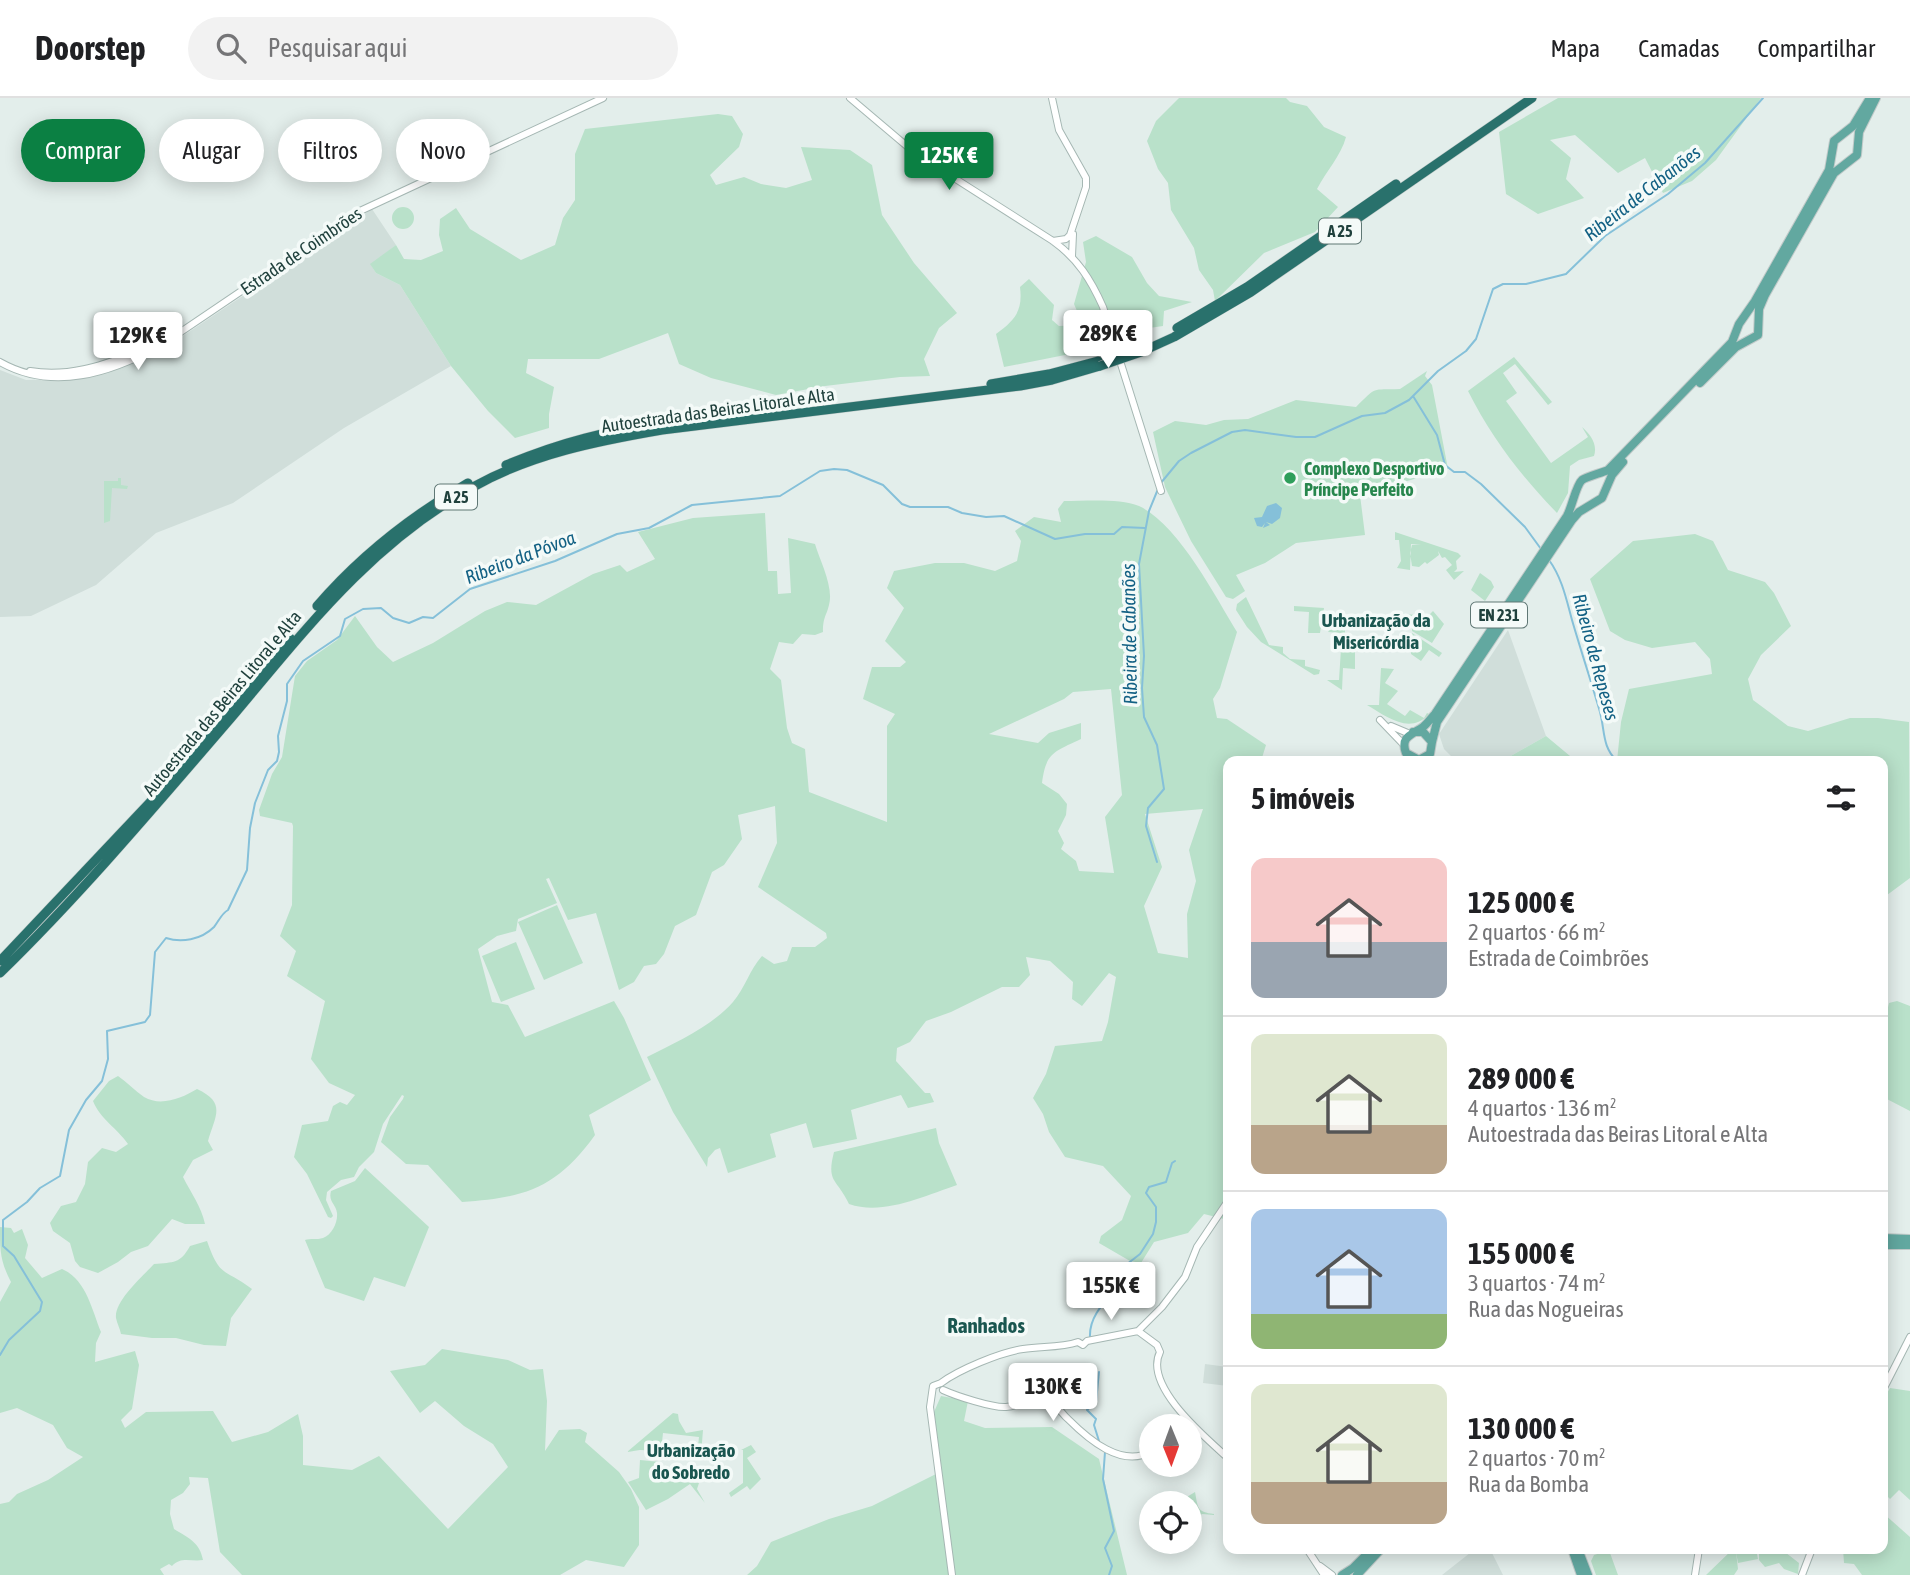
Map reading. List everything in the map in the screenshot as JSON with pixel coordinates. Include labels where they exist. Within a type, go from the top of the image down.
[{"type":"highway","name":"Autoestrada das Beiras Litoral e Alta","points":[[1140,349],[1247,287],[1522,98]]},
{"type":"highway","name":"Autoestrada das Beiras Litoral e Alta","points":[[0,973],[124,843],[334,595],[411,526],[475,486],[504,471],[603,440],[662,430],[981,392],[1052,380],[1140,349],[1212,317],[1532,98]]},
{"type":"highway","name":"Autoestrada das Beiras Litoral e Alta","points":[[0,961],[153,799],[330,590],[410,519],[471,481],[561,443],[602,432],[968,388],[1099,364]]},
{"type":"main road","name":"EN 231","points":[[1403,756],[1404,747],[1412,733],[1435,714],[1567,516],[1582,480],[1608,470],[1723,351],[1738,330],[1829,170],[1834,141],[1853,126],[1870,98]]},
{"type":"main road","name":"EN 231","points":[[1427,756],[1430,754],[1437,722],[1572,520],[1579,512],[1599,502],[1619,466],[1736,347],[1758,335],[1760,304],[1834,173],[1857,155],[1864,121],[1876,98]]},
{"type":"main road","points":[[1840,136],[1852,137],[1858,143]]},
{"type":"main road","points":[[1832,152],[1838,159],[1846,162]]},
{"type":"main road","points":[[1744,319],[1751,318],[1759,324]]},
{"type":"main road","points":[[1738,330],[1742,338],[1748,340]]},
{"type":"main road","points":[[1592,478],[1601,482],[1604,494]]},
{"type":"main road","points":[[1577,491],[1583,502],[1590,505]]},
{"type":"main road","points":[[1412,733],[1423,732],[1432,742]]},
{"type":"main road","name":"EN 231","points":[[1404,747],[1408,756]]},
{"type":"main road","points":[[1888,1238],[1910,1239]]},
{"type":"main road","points":[[1888,1245],[1910,1245]]},
{"type":"main road","points":[[1342,1575],[1367,1554]]},
{"type":"main road","points":[[1357,1575],[1376,1554]]},
{"type":"main road","points":[[1574,1554],[1581,1575]]},
{"type":"main road","points":[[1580,1554],[1588,1575]]},
{"type":"street","name":"Estrada de Coimbrões","points":[[1,362],[30,371],[65,373],[95,368],[164,342],[360,211],[603,98]]},
{"type":"street","points":[[850,98],[915,153],[1072,256],[1091,281],[1103,307],[1161,491]]},
{"type":"street","points":[[1052,98],[1059,130],[1086,178],[1086,187],[1064,249]]},
{"type":"street","points":[[1072,256],[1071,241],[1076,216]]},
{"type":"street","points":[[1053,242],[1066,239],[1070,235]]},
{"type":"street","points":[[1404,747],[1380,720],[1412,733]]},
{"type":"street","points":[[952,1575],[930,1407],[939,1389],[993,1356],[1020,1349],[1058,1347],[1078,1342],[1081,1336],[1086,1337],[1087,1341],[1138,1331],[1163,1307],[1185,1277],[1196,1247],[1223,1208]]},
{"type":"street","points":[[1138,1331],[1157,1345],[1160,1352],[1157,1361],[1159,1377],[1181,1412]]},
{"type":"street","points":[[1888,1380],[1910,1337]]},
{"type":"street","points":[[939,1389],[1006,1407],[1024,1399],[1042,1400],[1055,1405],[1069,1420],[1111,1452],[1132,1458],[1139,1456]]},
{"type":"street","points":[[1202,1434],[1223,1453]]},
{"type":"street","points":[[1311,1554],[1324,1575]]},
{"type":"street","points":[[1695,1575],[1698,1554]]},
{"type":"street","points":[[1802,1575],[1810,1554]]},
{"type":"street","points":[[1318,1564],[1332,1575]]},
{"type":"shaded area","points":[[372,209],[396,245],[371,265],[376,273],[400,285],[451,366],[344,428],[233,503],[156,533],[96,585],[31,616],[0,617],[0,370],[26,380],[71,379],[159,352]]},
{"type":"shaded area","points":[[1508,630],[1546,736],[1511,756],[1451,756],[1444,749],[1439,734]]},
{"type":"shaded area","points":[[1205,1364],[1223,1366],[1223,1385],[1203,1383]]},
{"type":"shaded area","points":[[1469,1554],[1492,1554],[1503,1575],[1442,1575]]},
{"type":"green space","points":[[1179,98],[1286,98],[1290,102],[1307,106],[1324,127],[1346,137],[1341,151],[1317,189],[1338,207],[1315,232],[1264,253],[1215,301],[1213,290],[1199,270],[1194,248],[1171,210],[1168,183],[1158,169],[1147,141],[1156,121]]},
{"type":"green space","points":[[1558,98],[1761,98],[1716,160],[1692,181],[1663,193],[1645,158],[1618,173],[1575,135],[1550,140],[1571,158],[1566,179],[1584,198],[1538,214],[1506,194],[1499,132]]},
{"type":"green space","points":[[718,114],[732,116],[743,134],[739,147],[710,175],[716,185],[744,177],[761,184],[786,188],[812,180],[801,147],[850,150],[872,165],[882,215],[914,263],[957,313],[939,328],[924,359],[930,376],[825,386],[776,395],[711,378],[679,364],[668,333],[599,359],[528,359],[526,373],[554,387],[549,428],[515,438],[488,411],[451,366],[400,285],[376,273],[370,264],[396,245],[404,259],[421,260],[443,251],[439,235],[440,219],[456,208],[470,229],[521,260],[555,245],[563,218],[575,200],[575,154],[585,129]]},
{"type":"green space","points":[[403,207],[411,210],[414,218],[411,226],[403,229],[395,226],[392,218],[395,210]]},
{"type":"green space","points":[[1096,236],[1132,257],[1147,283],[1159,296],[1192,302],[1164,311],[1163,326],[1105,333],[1097,336],[1090,350],[1004,367],[996,334],[1019,309],[1020,287],[1029,279],[1054,305],[1052,320],[1059,326],[1083,325],[1074,304],[1086,262],[1083,242]]},
{"type":"green space","points":[[1514,357],[1552,402],[1548,405],[1515,364],[1503,373],[1517,393],[1506,401],[1551,463],[1588,437],[1582,427],[1594,443],[1594,456],[1570,466],[1568,493],[1557,513],[1508,455],[1468,391]]},
{"type":"green space","name":"Complexo Desportivo Príncipe Perfeito","points":[[1427,371],[1425,376],[1432,385],[1448,469],[1360,495],[1365,535],[1296,543],[1265,563],[1236,575],[1245,591],[1233,599],[1226,597],[1191,541],[1165,487],[1153,432],[1175,421],[1206,425],[1224,420],[1248,419],[1296,400],[1356,407],[1375,390],[1400,389]]},
{"type":"green space","points":[[118,478],[121,478],[121,485],[128,486],[127,489],[112,488],[110,521],[104,523],[104,481],[118,481]]},
{"type":"green space","points":[[1102,500],[1139,506],[1168,528],[1207,581],[1237,632],[1220,688],[1213,699],[1217,718],[1227,719],[1266,745],[1263,756],[1223,756],[1223,1219],[1204,1214],[1188,1233],[1154,1242],[1141,1263],[1130,1261],[1099,1243],[1101,1236],[1122,1220],[1131,1196],[1103,1166],[1065,1157],[1049,1132],[1043,1114],[1033,1098],[1046,1074],[1055,1046],[1102,1041],[1116,977],[1109,973],[1082,1006],[1072,999],[1073,982],[1050,961],[1026,957],[1030,975],[1019,987],[1002,987],[926,1021],[910,1042],[897,1048],[896,1061],[925,1093],[930,1093],[934,1102],[908,1108],[901,1095],[851,1110],[857,1139],[813,1148],[806,1123],[770,1134],[776,1157],[728,1173],[720,1148],[708,1158],[707,1167],[673,1112],[647,1057],[715,1019],[737,997],[762,956],[774,964],[787,961],[792,947],[815,947],[827,938],[826,933],[758,887],[777,843],[775,806],[738,815],[742,839],[724,865],[712,872],[696,915],[675,926],[664,954],[656,964],[644,966],[634,982],[619,990],[596,913],[568,920],[549,878],[546,879],[557,903],[518,919],[516,931],[497,936],[478,949],[492,1002],[508,1005],[525,1037],[614,1001],[651,1080],[589,1115],[595,1135],[567,1167],[538,1187],[522,1193],[462,1202],[428,1165],[406,1164],[381,1142],[390,1117],[403,1099],[402,1095],[383,1124],[374,1152],[359,1167],[354,1177],[341,1180],[327,1192],[326,1200],[333,1216],[328,1217],[307,1174],[294,1157],[302,1125],[328,1121],[333,1106],[340,1102],[347,1105],[355,1095],[329,1083],[311,1059],[325,1001],[287,976],[296,951],[280,936],[292,905],[293,826],[292,823],[260,816],[259,810],[272,774],[282,757],[295,676],[307,661],[337,640],[355,616],[377,647],[393,662],[433,643],[485,611],[507,602],[536,605],[593,574],[620,565],[627,572],[655,559],[638,532],[693,518],[765,513],[768,571],[777,571],[778,594],[791,593],[788,538],[815,544],[830,590],[823,632],[815,635],[802,634],[793,644],[779,642],[770,669],[781,680],[787,728],[792,743],[805,749],[809,792],[887,822],[887,726],[895,714],[863,699],[872,667],[900,667],[906,662],[885,641],[904,608],[887,588],[894,571],[935,563],[964,563],[995,571],[1017,561],[1021,541],[1015,531],[1034,517],[1061,522],[1058,509],[1064,501]],"holes":[[[1111,689],[1122,795],[1105,817],[1114,873],[1079,871],[1076,861],[1061,849],[1064,843],[1058,831],[1066,815],[1067,804],[1059,794],[1042,783],[1046,765],[1053,754],[1081,739],[1081,723],[1049,733],[1038,743],[989,734],[1064,699],[1073,692]],[[1203,809],[1189,850],[1196,881],[1187,914],[1188,958],[1158,953],[1144,906],[1162,867],[1145,814]]]},
{"type":"green space","points":[[1395,532],[1458,553],[1461,556],[1456,561],[1457,569],[1454,572],[1464,571],[1454,580],[1446,570],[1452,565],[1445,557],[1442,558],[1438,551],[1439,555],[1427,564],[1425,562],[1419,567],[1412,566],[1411,556],[1410,570],[1397,568],[1401,561],[1399,540],[1395,540]]},
{"type":"green space","points":[[1695,534],[1713,541],[1728,570],[1765,582],[1774,593],[1791,626],[1761,655],[1748,679],[1753,700],[1788,726],[1808,731],[1850,718],[1909,722],[1910,878],[1888,894],[1888,756],[1618,756],[1621,722],[1629,689],[1712,674],[1710,659],[1695,642],[1652,648],[1625,640],[1610,631],[1590,579],[1633,541]]},
{"type":"green space","points":[[1480,573],[1491,581],[1494,587],[1485,601],[1471,590]]},
{"type":"green space","points":[[1246,597],[1269,645],[1283,647],[1283,653],[1290,659],[1305,660],[1305,666],[1320,670],[1319,674],[1314,675],[1261,642],[1236,610],[1237,604]]},
{"type":"green space","points":[[1294,606],[1324,608],[1320,633],[1308,633],[1309,612],[1294,611]]},
{"type":"green space","points":[[1433,611],[1444,624],[1432,643],[1412,631],[1412,627],[1392,625],[1393,613],[1428,616]]},
{"type":"green space","points":[[1331,628],[1345,630],[1345,646],[1355,647],[1355,669],[1343,668],[1342,690],[1327,680],[1339,680],[1342,633],[1328,632]]},
{"type":"green space","points":[[1412,633],[1442,653],[1439,657],[1429,650],[1421,661],[1411,654]]},
{"type":"green space","points":[[1381,668],[1394,669],[1385,683],[1398,691],[1387,704],[1405,716],[1410,710],[1424,718],[1429,714],[1422,720],[1406,724],[1390,719],[1367,705],[1379,705]]},
{"type":"green space","points":[[1546,736],[1570,756],[1511,756]]},
{"type":"green space","points":[[557,905],[583,963],[544,980],[518,922]]},
{"type":"green space","points":[[516,942],[535,989],[501,1002],[482,956]]},
{"type":"green space","points":[[1897,1001],[1910,1006],[1910,1111],[1888,1100],[1889,1003]]},
{"type":"green space","points":[[118,1076],[151,1100],[171,1100],[197,1089],[206,1094],[216,1105],[216,1117],[208,1141],[213,1150],[193,1160],[183,1177],[205,1224],[185,1224],[172,1219],[148,1246],[131,1252],[98,1273],[80,1267],[75,1261],[70,1243],[53,1231],[50,1223],[61,1206],[76,1202],[85,1184],[88,1162],[102,1148],[116,1152],[128,1144],[100,1113],[93,1101],[109,1081]]},
{"type":"green space","points":[[936,1128],[939,1143],[957,1185],[889,1206],[876,1208],[849,1204],[832,1175],[834,1152]]},
{"type":"green space","points":[[365,1168],[429,1227],[405,1287],[374,1277],[364,1301],[325,1288],[305,1240],[323,1238],[332,1231],[337,1213],[331,1191],[355,1181]]},
{"type":"green space","points":[[0,1227],[11,1228],[14,1233],[22,1229],[28,1245],[25,1258],[42,1278],[62,1269],[83,1288],[101,1332],[96,1343],[95,1362],[135,1351],[139,1365],[132,1409],[121,1420],[125,1428],[146,1412],[213,1411],[232,1442],[268,1432],[298,1414],[303,1436],[303,1465],[352,1470],[379,1456],[448,1529],[508,1467],[493,1444],[464,1426],[435,1401],[420,1413],[390,1371],[425,1365],[442,1349],[508,1360],[530,1370],[543,1369],[547,1401],[545,1451],[559,1430],[580,1429],[587,1433],[585,1442],[619,1472],[639,1507],[639,1545],[624,1567],[586,1560],[560,1575],[242,1575],[220,1552],[208,1478],[189,1477],[190,1484],[183,1493],[171,1500],[170,1514],[174,1529],[196,1545],[203,1560],[183,1560],[172,1566],[169,1564],[160,1569],[164,1575],[0,1575],[0,1504],[9,1502],[17,1494],[48,1480],[83,1457],[67,1448],[53,1425],[17,1408],[0,1413],[0,1302],[11,1282],[1,1255]]},
{"type":"green space","points":[[207,1241],[220,1267],[252,1289],[231,1318],[226,1346],[204,1345],[176,1338],[121,1334],[116,1318],[117,1311],[124,1297],[137,1282],[154,1264],[176,1261],[190,1246]]},
{"type":"green space","points":[[1890,1388],[1910,1391],[1910,1500],[1899,1490],[1890,1499],[1888,1497]]},
{"type":"green space","points":[[941,1396],[968,1401],[964,1421],[985,1428],[1052,1427],[1099,1459],[1127,1575],[747,1575],[757,1566],[771,1542],[829,1519],[872,1506],[942,1471],[934,1412]]},
{"type":"green space","points":[[673,1413],[678,1414],[686,1433],[703,1430],[701,1455],[697,1455],[699,1437],[663,1433],[661,1451],[627,1452]]},
{"type":"green space","points":[[751,1445],[756,1452],[747,1458],[761,1479],[750,1490],[747,1486],[731,1497],[729,1493],[743,1483],[741,1450]]},
{"type":"green space","points":[[640,1460],[660,1462],[659,1481],[699,1483],[697,1489],[705,1503],[690,1484],[646,1510],[628,1482],[639,1478]]},
{"type":"green space","points":[[1888,1517],[1910,1537],[1910,1575],[1862,1575],[1854,1564],[1844,1563],[1843,1554],[1888,1554]]},
{"type":"green space","points":[[1610,1554],[1618,1575],[1596,1575],[1591,1561],[1594,1555]]},
{"type":"green space","points":[[1728,1554],[1736,1554],[1738,1569],[1734,1575],[1706,1575]]},
{"type":"green space","points":[[1736,1554],[1757,1554],[1758,1559],[1738,1563]]},
{"type":"green space","points":[[1759,1554],[1787,1554],[1799,1563],[1798,1574],[1784,1569],[1779,1563],[1765,1567],[1759,1560]]},
{"type":"water","points":[[1276,503],[1282,508],[1280,518],[1272,524],[1266,522],[1270,525],[1263,528],[1265,523],[1262,527],[1257,526],[1254,518],[1262,517],[1267,506]]},
{"type":"waterway","name":"Ribeira de Cabanões","points":[[1160,484],[1179,461],[1232,432],[1245,430],[1315,437],[1362,416],[1385,413],[1409,400],[1438,371],[1466,351],[1476,339],[1493,289],[1503,284],[1526,284],[1566,274],[1605,236],[1668,194],[1705,163],[1763,98]]},
{"type":"waterway","points":[[1413,396],[1437,435],[1445,465],[1454,472],[1465,472],[1481,484],[1525,527],[1541,549]]},
{"type":"waterway","name":"Ribeiro da Póvoa","points":[[0,1355],[9,1340],[40,1311],[42,1302],[14,1256],[3,1246],[3,1220],[40,1188],[60,1176],[69,1130],[86,1100],[102,1081],[108,1059],[107,1031],[145,1022],[150,1015],[155,952],[166,938],[184,940],[203,935],[214,927],[228,910],[247,870],[255,803],[268,770],[277,761],[278,736],[287,701],[287,684],[303,661],[340,636],[345,619],[363,609],[381,608],[393,618],[409,623],[423,617],[433,618],[470,589],[555,561],[617,534],[649,528],[692,505],[780,496],[820,471],[834,469],[847,470],[883,485],[902,504],[910,507],[948,507],[962,513],[986,517],[1004,516],[1055,539],[1085,534],[1114,534],[1122,527],[1145,528]]},
{"type":"waterway","name":"Ribeira de Cabanões","points":[[1157,862],[1146,826],[1148,808],[1164,789],[1157,745],[1144,717],[1139,564],[1149,511],[1158,489]]},
{"type":"waterway","name":"Ribeiro de Repeses","points":[[1549,560],[1566,596],[1600,712],[1606,744],[1612,756]]},
{"type":"waterway","points":[[1090,1337],[1095,1315],[1119,1286],[1122,1268],[1140,1254],[1153,1234],[1156,1207],[1146,1193],[1149,1187],[1166,1182],[1175,1161]]},
{"type":"waterway","points":[[1099,1372],[1096,1402],[1087,1410],[1096,1419],[1094,1425],[1099,1441]]},
{"type":"waterway","points":[[1105,1452],[1103,1479],[1114,1531],[1105,1548],[1112,1566],[1109,1575]]},
{"type":"place","name":"Complexo Desportivo Príncipe Perfeito","points":[[1290,478]]},
{"type":"district","name":"Urbanização da Misericórdia","points":[[1376,631]]},
{"type":"district","name":"Ranhados","points":[[986,1325]]},
{"type":"district","name":"Urbanização do Sobredo","points":[[691,1461]]}]
